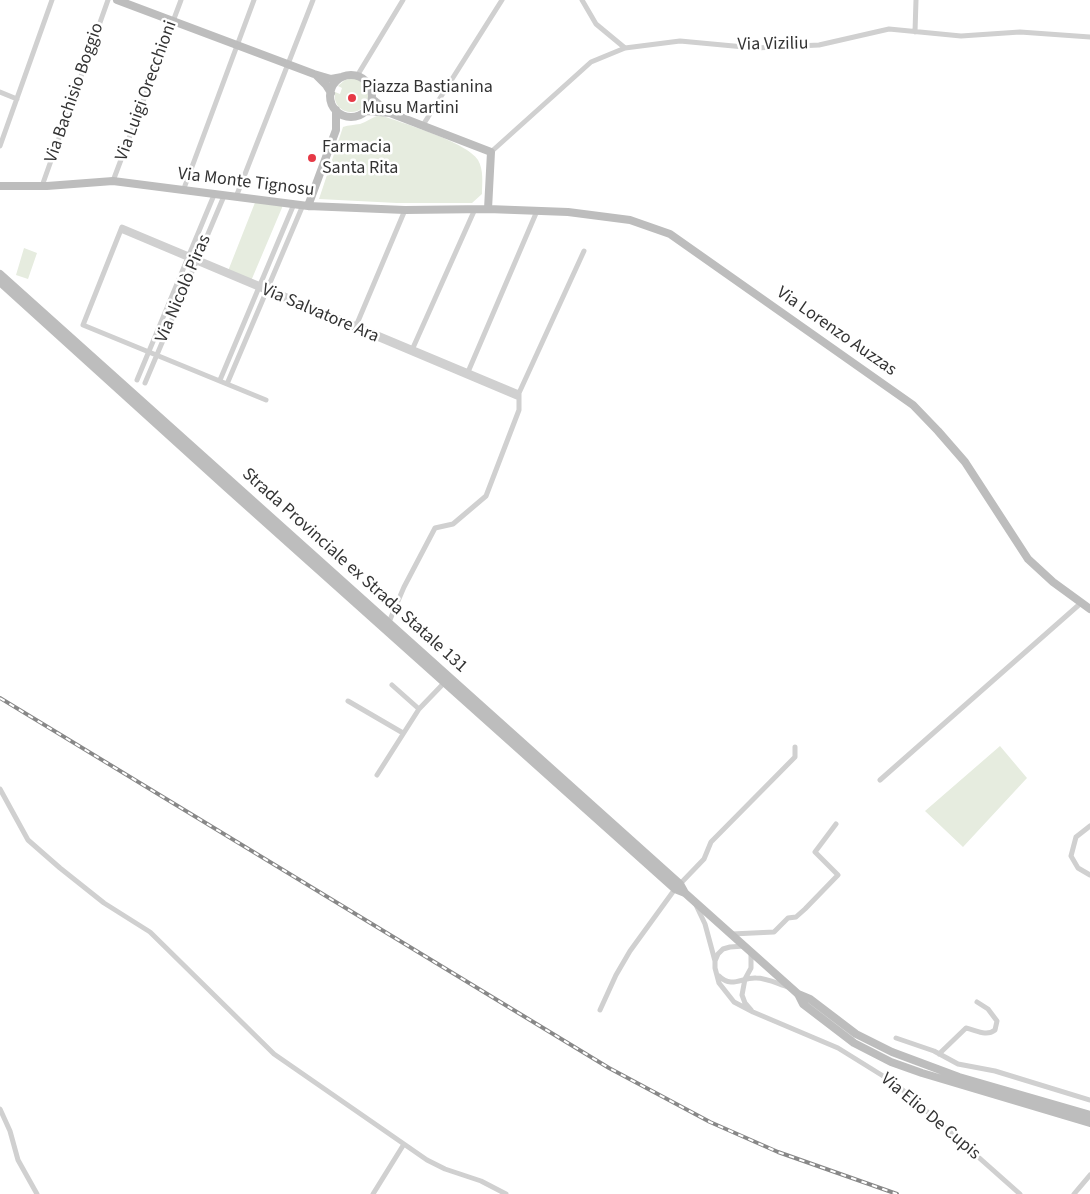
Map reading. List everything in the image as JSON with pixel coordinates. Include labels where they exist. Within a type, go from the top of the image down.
[{"type":"main road","points":[[117,0],[316,75],[331,79],[352,75],[363,78],[371,87],[372,99],[366,110],[349,117],[336,130]]},
{"type":"main road","points":[[316,75],[331,93]]},
{"type":"main road","points":[[306,206],[336,130],[336,110],[331,100],[331,93],[334,84],[342,77]]},
{"type":"main road","points":[[372,99],[390,113]]},
{"type":"main road","points":[[336,110],[349,117]]},
{"type":"main road","points":[[366,110],[390,113],[491,152],[488,209]]},
{"type":"main road","name":"Via Monte Tignosu","points":[[0,186],[113,182],[306,206],[405,210],[488,209]]},
{"type":"main road","name":"Via Lorenzo Auzzas","points":[[488,209],[568,212],[630,220],[670,234],[913,405],[965,462],[1028,558],[1053,582],[1090,609]]},
{"type":"main road","name":"Strada Provinciale ex Strada Statale 131","points":[[0,274],[388,622],[798,994],[810,1000],[856,1034],[906,1058],[959,1077],[1090,1115]]},
{"type":"main road","name":"Strada Provinciale ex Strada Statale 131","points":[[0,282],[444,683],[678,886]]},
{"type":"main road","name":"Strada Provinciale ex Strada Statale 131","points":[[798,994],[803,1004],[854,1043],[891,1062],[922,1074],[1090,1123]]},
{"type":"street","points":[[0,146],[52,0]]},
{"type":"street","name":"Via Bachisio Boggio","points":[[42,186],[108,0]]},
{"type":"street","name":"Via Luigi Orecchioni","points":[[113,182],[181,0]]},
{"type":"street","points":[[183,191],[254,0]]},
{"type":"street","points":[[236,197],[313,0]]},
{"type":"street","points":[[357,76],[403,0]]},
{"type":"street","points":[[422,125],[502,0]]},
{"type":"street","points":[[582,0],[596,24],[625,48]]},
{"type":"street","points":[[915,32],[916,0]]},
{"type":"street","name":"Via Viziliu","points":[[491,152],[591,62],[625,48],[680,41],[755,48],[819,45],[889,29],[961,36],[1020,32],[1090,37]]},
{"type":"street","points":[[0,92],[17,99]]},
{"type":"street","name":"Via Nicolò Piras","points":[[138,380],[214,195]]},
{"type":"street","name":"Via Nicolò Piras","points":[[145,383],[224,196]]},
{"type":"street","points":[[220,380],[294,204]]},
{"type":"street","points":[[227,384],[267,290],[306,206]]},
{"type":"street","points":[[411,350],[475,209]]},
{"type":"street","points":[[356,327],[405,210]]},
{"type":"street","points":[[468,372],[537,211]]},
{"type":"street","name":"Via Salvatore Ara","points":[[148,352],[83,325],[121,229],[519,395]]},
{"type":"street","points":[[388,622],[435,528],[453,524],[486,496],[519,410],[519,395],[584,251]]},
{"type":"street","name":"Via Salvatore Ara","points":[[411,350],[468,372],[519,395]]},
{"type":"street","points":[[148,352],[266,400]]},
{"type":"street","points":[[880,780],[1081,603]]},
{"type":"street","points":[[377,775],[419,709],[444,683]]},
{"type":"street","points":[[392,685],[419,709]]},
{"type":"street","points":[[348,701],[403,733]]},
{"type":"street","points":[[600,1010],[630,951],[678,886],[704,859],[711,842],[795,757],[795,747]]},
{"type":"street","points":[[0,789],[28,840],[104,902],[150,932],[274,1054],[426,1160],[445,1169],[481,1181],[506,1194]]},
{"type":"street","points":[[731,934],[774,932],[788,918],[796,917],[805,909],[838,875],[815,852],[836,824]]},
{"type":"street","points":[[1090,826],[1076,837],[1071,856],[1078,868],[1090,875]]},
{"type":"street","name":"Via Elio De Cupis","points":[[695,902],[705,924],[719,983],[734,1002],[838,1048],[896,1084],[1020,1194]]},
{"type":"street","points":[[715,961],[723,949],[744,946]]},
{"type":"street","points":[[751,952],[751,970],[745,979],[742,995],[745,1003],[753,1012]]},
{"type":"street","points":[[717,974],[722,980],[730,983],[759,978],[791,988]]},
{"type":"street","points":[[939,1054],[966,1028],[986,1034],[990,1034],[995,1030],[997,1020],[988,1009],[977,1002]]},
{"type":"street","points":[[896,1038],[939,1054],[958,1064],[995,1070],[1090,1100]]},
{"type":"street","points":[[0,1109],[10,1131],[18,1160],[36,1194]]},
{"type":"street","points":[[373,1194],[404,1144]]},
{"type":"street","points":[[1074,1194],[1090,1175]]},
{"type":"shaded area","points":[[353,78],[360,81],[369,93],[367,102],[362,108],[350,112],[338,106],[335,100],[335,92],[340,94],[342,88],[338,86],[345,80]]},
{"type":"shaded area","points":[[380,115],[448,140],[472,153],[478,160],[481,168],[482,194],[472,203],[397,203],[319,199],[343,127],[360,124]]},
{"type":"shaded area","points":[[256,200],[284,203],[251,281],[228,271]]},
{"type":"shaded area","points":[[24,248],[37,253],[28,279],[16,275]]},
{"type":"shaded area","points":[[1000,746],[1027,778],[963,847],[925,811]]},
{"type":"railway","points":[[0,698],[609,1068],[710,1122],[778,1152],[897,1194]]},
{"type":"place","name":"Piazza Bastianina Musu Martini","points":[[352,98]]},
{"type":"place","name":"Farmacia Santa Rita","points":[[312,158]]}]
